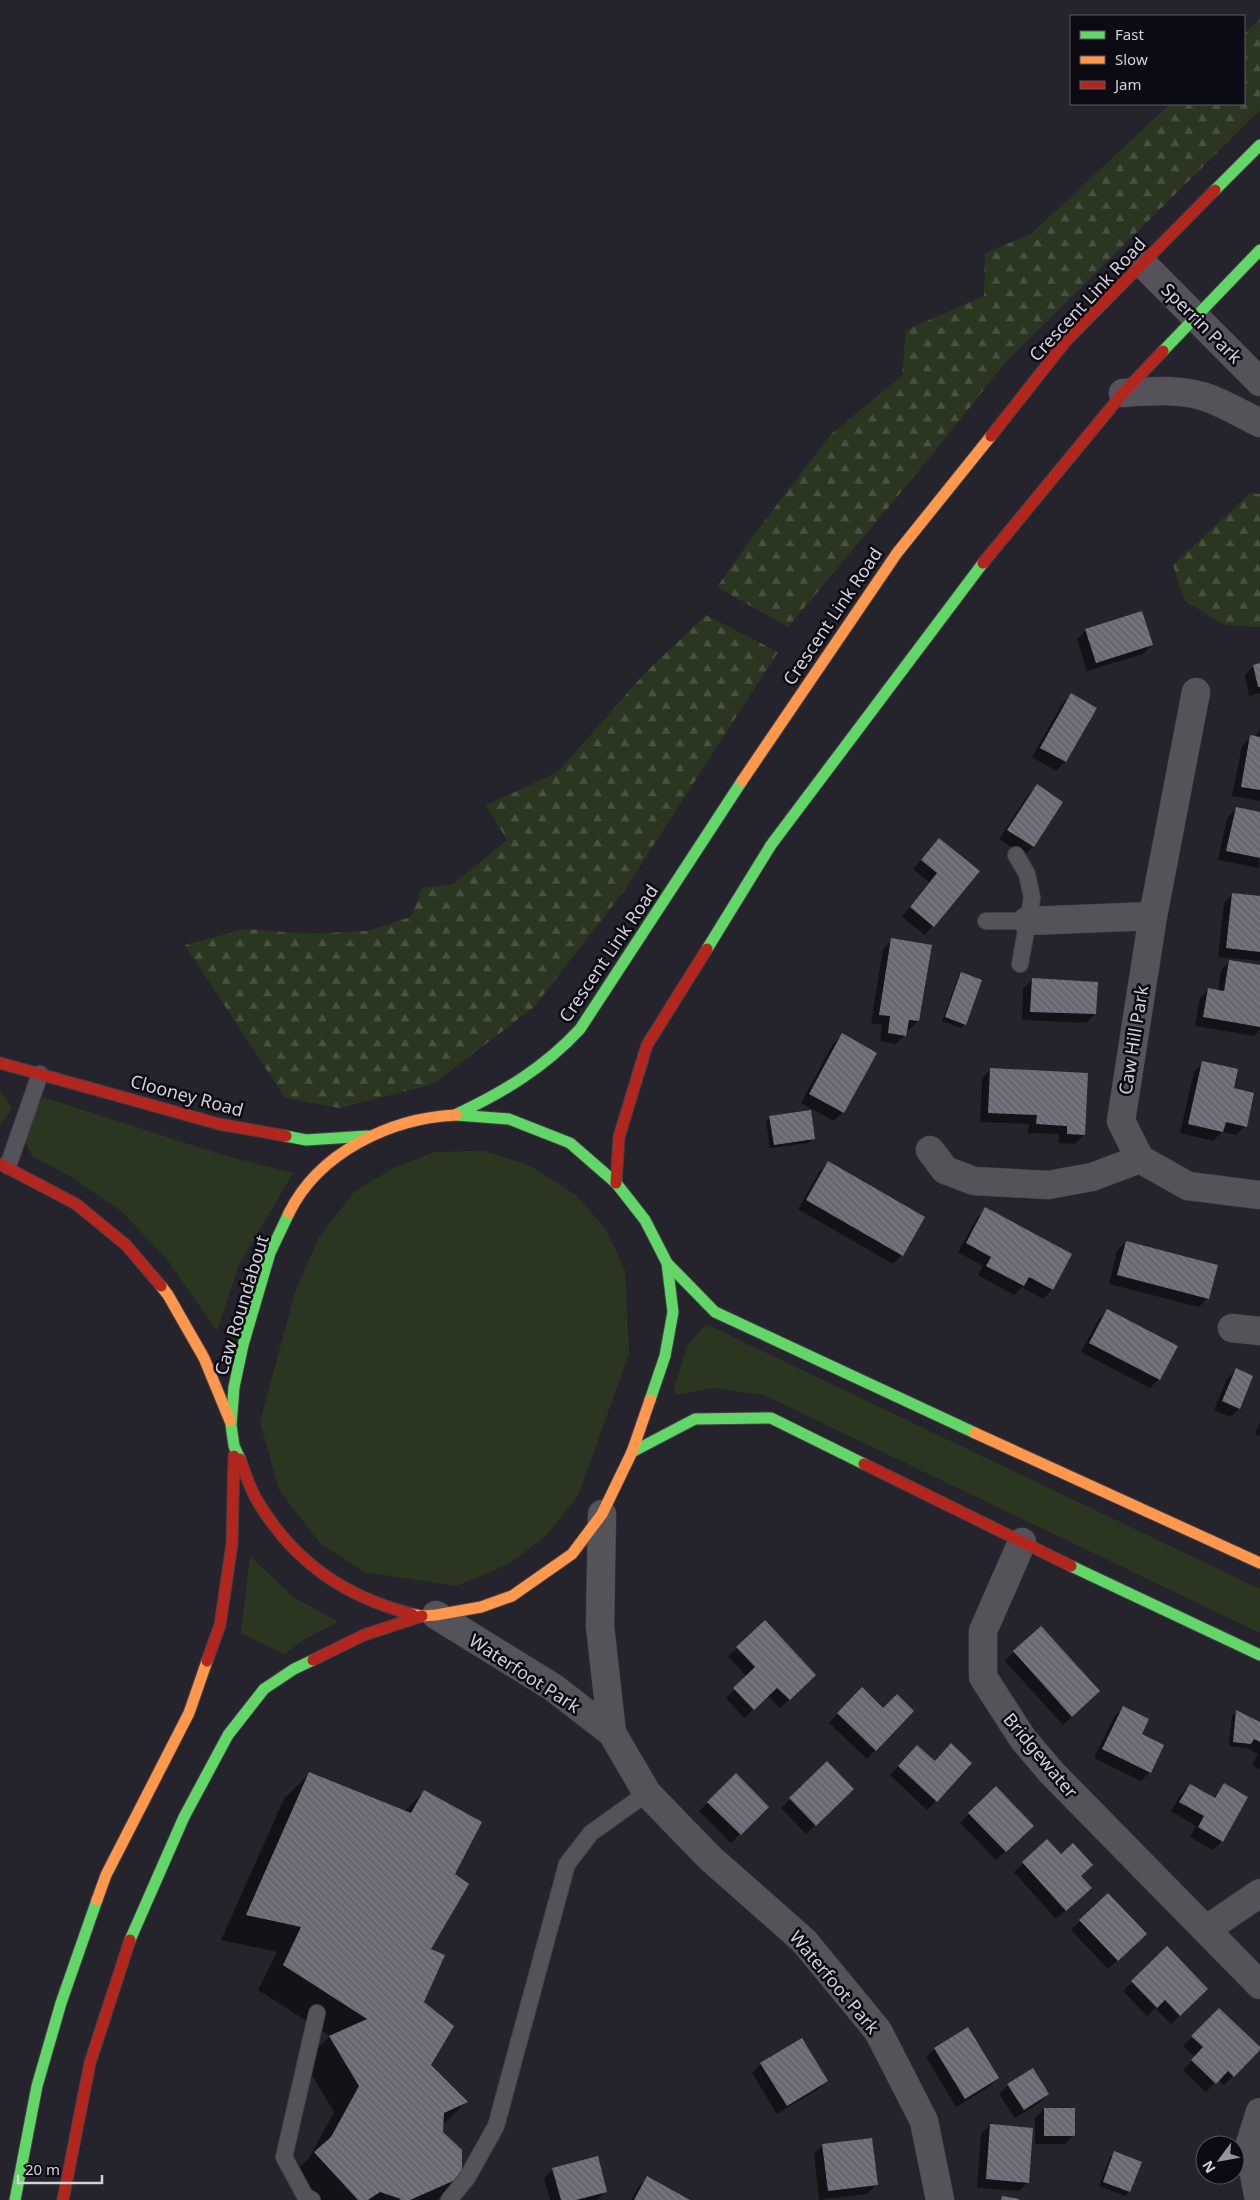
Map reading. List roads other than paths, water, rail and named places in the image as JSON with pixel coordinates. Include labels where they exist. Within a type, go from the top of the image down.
[{"type":"highway","name":"Crescent Link Road","points":[[456,1115],[506,1091],[544,1064],[580,1029],[763,749],[897,553],[1066,341],[1260,145]]},
{"type":"highway","points":[[616,1183],[619,1137],[647,1045],[770,845],[975,573],[1123,393],[1260,250]]},
{"type":"highway","name":"Clooney Road","points":[[0,1063],[219,1124],[306,1140],[368,1136]]},
{"type":"highway","name":"Caw Roundabout","points":[[456,1115],[509,1119],[570,1143],[616,1183],[645,1220],[668,1263],[673,1312],[665,1356],[632,1452],[602,1514],[572,1554],[512,1596],[481,1606],[429,1616],[382,1606],[331,1581],[288,1544],[256,1501],[234,1446],[231,1425],[234,1387],[243,1345],[274,1245],[297,1196],[325,1166],[368,1136],[425,1118],[456,1115]]},
{"type":"highway","points":[[4,1165],[76,1204],[126,1245],[168,1295],[204,1358],[231,1425]]},
{"type":"highway","points":[[668,1263],[715,1312],[1260,1563]]},
{"type":"highway","points":[[632,1452],[695,1419],[771,1418],[1022,1542],[1260,1655]]},
{"type":"highway","points":[[15,2200],[37,2086],[61,2002],[106,1875],[189,1713],[220,1625],[232,1544],[234,1446]]},
{"type":"highway","points":[[63,2200],[90,2064],[131,1936],[184,1817],[228,1735],[264,1689],[294,1669],[364,1636],[429,1616]]},
{"type":"street","name":"Sperrin Park","points":[[1143,264],[1260,382]]},
{"type":"street","points":[[1123,393],[1156,390],[1182,392],[1210,399],[1260,423]]},
{"type":"street","name":"Caw Hill Park","points":[[1140,1159],[1121,1121],[1153,916],[1196,692]]},
{"type":"street","points":[[1027,921],[1153,916]]},
{"type":"street","points":[[930,1150],[945,1170],[974,1181],[1048,1186],[1092,1177],[1140,1159],[1188,1186],[1260,1195]]},
{"type":"street","points":[[1232,1328],[1260,1331]]},
{"type":"street","name":"Waterfoot Park","points":[[602,1514],[600,1626],[612,1733]]},
{"type":"street","name":"Bridgewater","points":[[1022,1542],[983,1631],[982,1678],[1023,1739],[1051,1772],[1208,1929],[1260,1985]]},
{"type":"street","name":"Waterfoot Park","points":[[429,1616],[554,1688],[612,1733],[647,1793],[710,1858],[804,1941],[878,2031],[924,2121],[940,2200]]},
{"type":"street","points":[[1208,1929],[1260,1892]]},
{"type":"street","points":[[1259,2200],[1250,2147],[1260,2112]]},
{"type":"lane","points":[[1016,855],[1027,874],[1032,898],[1020,964]]},
{"type":"lane","points":[[986,922],[1027,921]]},
{"type":"lane","points":[[4,1165],[40,1074]]},
{"type":"lane","points":[[449,2200],[466,2178],[496,2126],[567,1864],[591,1833],[647,1793]]},
{"type":"lane","points":[[312,2200],[305,2196],[284,2156],[317,2013]]}]
